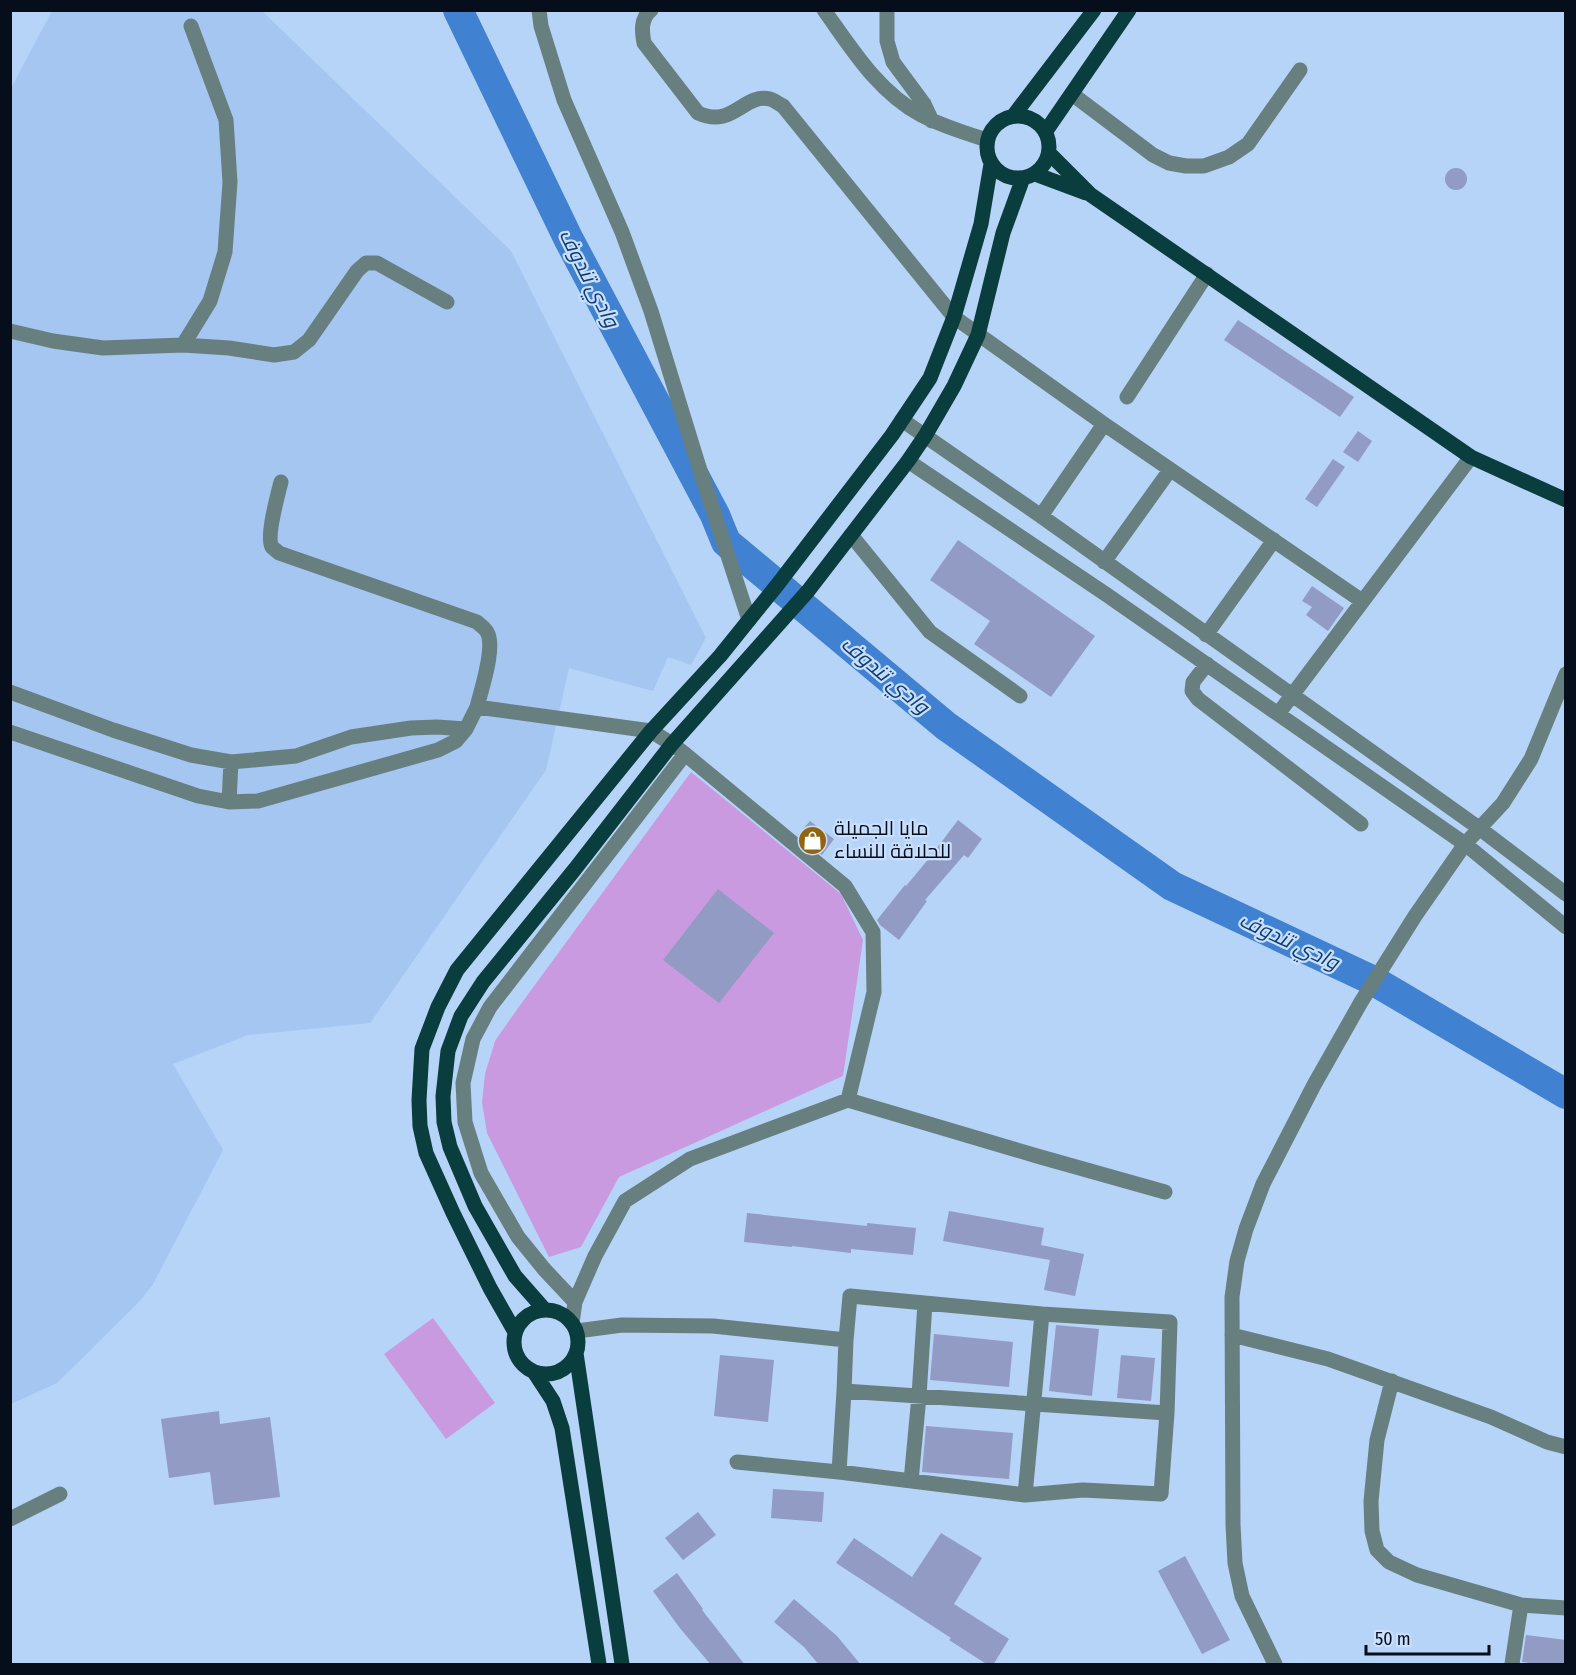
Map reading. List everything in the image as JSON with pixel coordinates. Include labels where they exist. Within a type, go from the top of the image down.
[{"type":"main road","points":[[1014,115],[1094,10]]},
{"type":"main road","points":[[1046,131],[1129,10]]},
{"type":"main road","points":[[544,1309],[515,1276],[475,1206],[450,1147],[444,1122],[443,1096],[448,1051],[461,1016],[483,982],[672,744],[808,591],[925,436],[954,386],[978,335],[1003,233],[1029,176],[1044,165],[1049,153],[1046,131],[1038,122],[1026,116],[1014,115],[1001,119],[992,128],[987,140],[986,153],[991,164],[999,173],[1011,177],[1029,176],[1091,195]]},
{"type":"main road","points":[[1049,153],[1091,195],[1471,457],[1566,500]]},
{"type":"main road","points":[[515,1332],[490,1288],[426,1153],[419,1109],[422,1049],[438,1007],[457,970],[651,731],[720,656],[749,620],[902,420],[930,378],[954,317],[981,225],[991,164]]},
{"type":"main road","points":[[576,1353],[563,1369],[554,1373],[534,1372],[525,1367],[514,1351],[515,1332],[519,1323],[526,1316],[544,1309],[565,1316],[575,1327],[578,1342],[576,1353],[622,1665]]},
{"type":"main road","points":[[534,1372],[553,1401],[562,1428],[599,1665]]},
{"type":"street","points":[[538,10],[564,100],[622,232],[651,311],[749,620]]},
{"type":"street","points":[[651,10],[646,14],[641,29],[644,43],[699,113],[709,118],[721,118],[756,100],[770,99],[783,106],[954,317],[1170,470],[1362,601]]},
{"type":"street","points":[[824,10],[879,84],[902,104],[932,121],[987,140]]},
{"type":"street","points":[[887,10],[887,41],[893,62],[924,104],[932,121]]},
{"type":"street","points":[[183,345],[210,301],[225,252],[230,182],[226,120],[191,26]]},
{"type":"street","points":[[1072,94],[1153,155],[1169,163],[1204,166],[1229,157],[1248,144],[1300,70]]},
{"type":"street","points":[[10,331],[53,341],[103,348],[183,345],[229,348],[274,355],[294,352],[309,340],[357,271],[366,263],[377,263],[447,302]]},
{"type":"street","points":[[1127,397],[1207,274]]},
{"type":"street","points":[[902,420],[1041,516],[1479,828],[1566,894]]},
{"type":"street","points":[[1041,516],[1104,424]]},
{"type":"street","points":[[1278,714],[1471,457]]},
{"type":"street","points":[[908,461],[1207,664],[1465,844],[1566,927]]},
{"type":"street","points":[[1104,562],[1170,470]]},
{"type":"street","points":[[10,732],[198,796],[229,802],[258,801],[438,750],[456,741],[466,729],[477,707],[489,657],[490,643],[487,631],[477,622],[279,553],[272,548],[271,528],[281,482]]},
{"type":"street","points":[[851,535],[930,632],[1020,696]]},
{"type":"street","points":[[1206,635],[1274,540]]},
{"type":"street","points":[[1207,664],[1193,682],[1192,691],[1198,699],[1361,824]]},
{"type":"street","points":[[1275,1665],[1242,1596],[1235,1563],[1232,1297],[1237,1261],[1246,1229],[1263,1184],[1314,1085],[1361,1002],[1415,916],[1465,844],[1503,803],[1531,759],[1566,674]]},
{"type":"street","points":[[10,692],[112,730],[191,755],[231,762],[296,756],[351,737],[411,728],[466,729]]},
{"type":"street","points":[[477,707],[651,731],[685,754],[845,886],[873,932],[874,992],[848,1100]]},
{"type":"street","points":[[576,1302],[544,1269],[518,1237],[482,1173],[465,1122],[464,1083],[473,1039],[490,1007],[685,754]]},
{"type":"street","points":[[229,802],[231,762]]},
{"type":"street","points":[[846,1340],[713,1326],[575,1327],[576,1302],[595,1256],[625,1201],[690,1159],[848,1100],[1165,1192]]},
{"type":"street","points":[[737,1462],[1025,1495],[1083,1490],[1161,1494],[1170,1322],[1042,1314],[850,1296],[839,1472]]},
{"type":"street","points":[[911,1481],[925,1303]]},
{"type":"street","points":[[1025,1495],[1042,1314]]},
{"type":"street","points":[[1232,1335],[1328,1359],[1491,1417],[1546,1442],[1566,1447]]},
{"type":"street","points":[[1392,1381],[1377,1440],[1371,1501],[1372,1531],[1377,1550],[1389,1562],[1417,1575],[1521,1605],[1566,1608]]},
{"type":"street","points":[[844,1391],[1167,1413]]},
{"type":"street","points":[[10,1519],[60,1494]]},
{"type":"street","points":[[1512,1665],[1521,1605]]},
{"type":"shaded area","points":[[52,11],[262,11],[511,251],[706,638],[691,665],[668,657],[653,691],[569,668],[546,770],[370,1023],[248,1035],[173,1064],[223,1150],[152,1286],[136,1305],[57,1383],[11,1404],[10,90]]},
{"type":"shaded area","points":[[691,772],[841,894],[863,940],[843,1076],[619,1177],[581,1247],[549,1257],[487,1133],[482,1102],[485,1074],[495,1041]]},
{"type":"shaded area","points":[[433,1318],[495,1403],[446,1439],[384,1354]]},
{"type":"building","points":[[1456,168],[1464,171],[1467,179],[1464,187],[1456,190],[1448,187],[1445,179],[1448,171]]},
{"type":"building","points":[[1238,320],[1354,397],[1340,417],[1224,340]]},
{"type":"building","points":[[1358,431],[1372,441],[1358,462],[1343,452]]},
{"type":"building","points":[[1333,459],[1345,467],[1317,507],[1305,499]]},
{"type":"building","points":[[958,540],[1095,636],[1051,697],[974,644],[990,621],[930,580]]},
{"type":"building","points":[[1312,586],[1344,608],[1328,631],[1306,615],[1312,607],[1302,601]]},
{"type":"building","points":[[958,820],[982,839],[968,858],[964,855],[925,900],[927,901],[899,940],[877,920]]},
{"type":"building","points":[[810,821],[834,839],[822,855],[798,835]]},
{"type":"building","points":[[718,889],[774,933],[719,1003],[663,960]]},
{"type":"building","points":[[949,1211],[1044,1228],[1041,1245],[1084,1254],[1075,1296],[1044,1290],[1050,1260],[943,1241]]},
{"type":"building","points":[[747,1213],[867,1226],[867,1223],[916,1228],[913,1255],[851,1249],[851,1253],[744,1242]]},
{"type":"building","points":[[1056,1325],[1099,1329],[1092,1396],[1049,1391]]},
{"type":"building","points":[[934,1334],[1013,1342],[1009,1387],[930,1380]]},
{"type":"building","points":[[720,1355],[774,1360],[768,1422],[714,1416]]},
{"type":"building","points":[[1121,1355],[1155,1358],[1151,1401],[1117,1398]]},
{"type":"building","points":[[219,1411],[220,1424],[270,1417],[280,1497],[214,1505],[210,1472],[169,1478],[161,1419]]},
{"type":"building","points":[[926,1426],[1013,1433],[1009,1479],[922,1472]]},
{"type":"building","points":[[773,1489],[824,1492],[822,1522],[771,1518]]},
{"type":"building","points":[[698,1512],[716,1535],[683,1560],[665,1538]]},
{"type":"building","points":[[941,1533],[982,1558],[954,1604],[1009,1639],[993,1665],[988,1665],[949,1640],[951,1638],[836,1563],[854,1538],[912,1577]]},
{"type":"building","points":[[1185,1556],[1230,1640],[1202,1654],[1158,1571]]},
{"type":"building","points":[[677,1573],[702,1610],[745,1665],[711,1665],[679,1627],[653,1591]]},
{"type":"building","points":[[794,1599],[837,1636],[861,1665],[819,1665],[804,1647],[774,1622]]},
{"type":"building","points":[[1526,1635],[1566,1640],[1566,1665],[1522,1662]]},
{"type":"waterway","name":"وادي تندوف","points":[[458,10],[568,238],[715,515],[726,542],[946,726],[1172,886],[1374,981],[1566,1094]]},
{"type":"place","name":"مايا الجميلة للحلاقة للنساء","points":[[813,840]]}]
